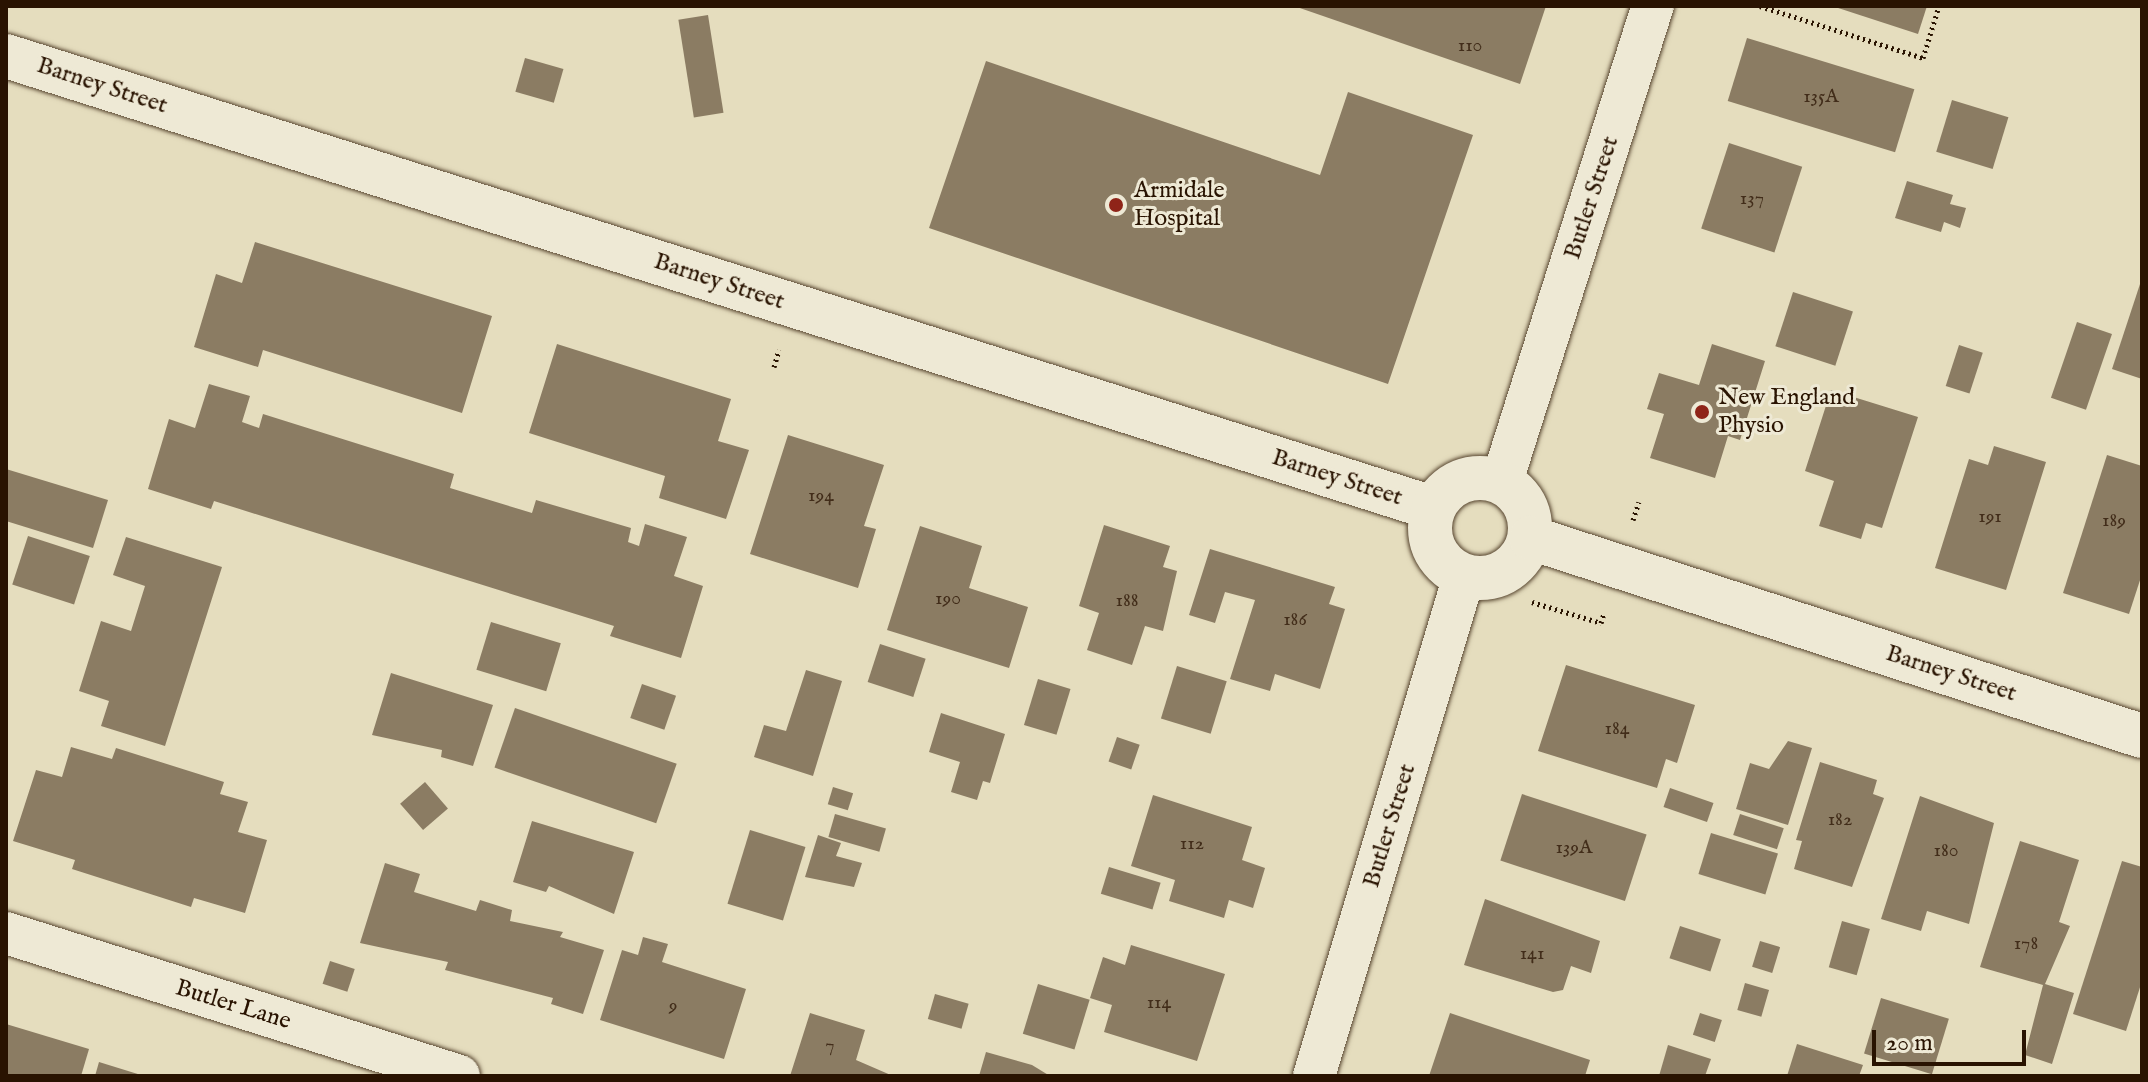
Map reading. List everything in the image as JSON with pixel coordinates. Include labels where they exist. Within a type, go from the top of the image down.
[{"type":"street","name":"Butler Street","points":[[1502,481],[1653,6]]},
{"type":"street","name":"Barney Street","points":[[6,56],[1433,508]]},
{"type":"street","points":[[1475,476],[1502,481],[1526,505],[1531,538],[1509,570],[1491,578],[1464,576],[1444,564],[1430,538],[1433,508],[1450,487],[1475,476]]},
{"type":"street","name":"Barney Street","points":[[1531,538],[2142,736]]},
{"type":"street","name":"Butler Street","points":[[1314,1076],[1464,576]]},
{"type":"street","name":"Butler Lane","points":[[6,933],[459,1076]]},
{"type":"path","points":[[1760,6],[1923,58],[1939,6]]},
{"type":"path","points":[[774,367],[779,352]]},
{"type":"path","points":[[1632,523],[1639,502]]},
{"type":"path","points":[[1532,602],[1601,623],[1604,612]]},
{"type":"building","points":[[1294,6],[1546,6],[1520,84]]},
{"type":"building","points":[[1832,6],[1927,6],[1918,34]]},
{"type":"building","points":[[708,15],[723,113],[694,117],[678,20]]},
{"type":"building","points":[[1747,38],[1914,89],[1895,152],[1728,101]]},
{"type":"building","points":[[525,58],[563,69],[554,103],[515,92]]},
{"type":"building","points":[[986,61],[1320,175],[1348,92],[1473,135],[1388,384],[929,228]]},
{"type":"building","points":[[1952,100],[2008,117],[1993,169],[1936,152]]},
{"type":"building","points":[[1729,143],[1802,167],[1774,252],[1701,229]]},
{"type":"building","points":[[1907,181],[1953,195],[1950,204],[1966,208],[1960,228],[1944,222],[1941,232],[1895,218]]},
{"type":"building","points":[[255,242],[492,316],[462,413],[263,350],[258,367],[194,347],[216,274],[242,283]]},
{"type":"building","points":[[2142,278],[2142,379],[2112,369]]},
{"type":"building","points":[[1793,292],[1853,311],[1835,366],[1775,346]]},
{"type":"building","points":[[2077,322],[2112,334],[2086,410],[2051,398]]},
{"type":"building","points":[[557,344],[731,399],[718,441],[749,450],[726,519],[659,498],[665,476],[529,433]]},
{"type":"building","name":"New England Physio","points":[[1712,344],[1765,361],[1740,440],[1728,436],[1715,478],[1650,458],[1664,414],[1647,409],[1659,373],[1699,385]]},
{"type":"building","points":[[1959,345],[1983,353],[1969,394],[1946,386]]},
{"type":"building","points":[[209,384],[250,396],[242,422],[259,428],[263,414],[454,474],[450,488],[532,513],[536,500],[631,528],[628,542],[639,546],[645,524],[687,537],[674,576],[703,586],[681,658],[610,636],[614,626],[214,501],[211,509],[148,489],[169,419],[195,428]]},
{"type":"building","points":[[1831,390],[1918,417],[1882,528],[1866,523],[1861,539],[1819,526],[1834,481],[1805,471]]},
{"type":"building","points":[[788,435],[884,465],[864,526],[876,529],[858,588],[750,554]]},
{"type":"building","points":[[1994,446],[2046,462],[2006,590],[1935,568],[1969,459],[1988,465]]},
{"type":"building","points":[[2107,455],[2142,466],[2142,574],[2129,614],[2063,593]]},
{"type":"building","points":[[6,469],[108,500],[93,548],[6,521]]},
{"type":"building","points":[[1104,525],[1170,546],[1163,567],[1177,571],[1163,631],[1145,626],[1132,665],[1087,650],[1099,613],[1079,606]]},
{"type":"building","points":[[920,526],[982,546],[969,588],[1028,607],[1009,668],[887,630]]},
{"type":"building","points":[[28,536],[90,556],[74,605],[12,585]]},
{"type":"building","points":[[126,537],[222,567],[165,746],[101,726],[109,701],[79,691],[101,621],[131,631],[145,586],[113,575]]},
{"type":"building","points":[[1210,549],[1335,587],[1329,604],[1345,609],[1320,689],[1275,674],[1270,691],[1230,679],[1255,600],[1225,592],[1215,623],[1189,615]]},
{"type":"building","points":[[491,622],[561,643],[546,691],[476,670]]},
{"type":"building","points":[[880,644],[926,659],[913,697],[868,682]]},
{"type":"building","points":[[1566,665],[1695,705],[1677,763],[1666,759],[1657,788],[1538,751]]},
{"type":"building","points":[[1177,666],[1227,681],[1211,734],[1161,719]]},
{"type":"building","points":[[806,670],[842,681],[813,776],[754,757],[764,725],[786,731]]},
{"type":"building","points":[[391,673],[493,705],[473,766],[441,757],[442,750],[372,735]]},
{"type":"building","points":[[1038,679],[1071,689],[1056,735],[1024,725]]},
{"type":"building","points":[[642,684],[676,696],[664,730],[630,718]]},
{"type":"building","points":[[515,708],[677,764],[656,823],[494,768]]},
{"type":"building","points":[[941,713],[1005,734],[990,783],[983,781],[977,800],[951,792],[960,762],[929,752]]},
{"type":"building","points":[[1117,737],[1140,745],[1131,769],[1109,762]]},
{"type":"building","points":[[1788,741],[1812,748],[1788,825],[1736,809],[1750,763],[1769,769]]},
{"type":"building","points":[[71,747],[112,759],[116,748],[224,782],[220,794],[248,802],[238,832],[267,840],[245,913],[194,898],[191,907],[72,869],[75,860],[13,841],[36,770],[62,777]]},
{"type":"building","points":[[1820,762],[1877,780],[1873,794],[1884,798],[1852,887],[1794,869],[1802,841],[1796,840]]},
{"type":"building","points":[[425,782],[448,808],[423,830],[400,804]]},
{"type":"building","points":[[833,787],[853,793],[848,810],[828,804]]},
{"type":"building","points":[[1670,788],[1713,803],[1707,822],[1663,807]]},
{"type":"building","points":[[1522,794],[1647,834],[1625,901],[1500,861]]},
{"type":"building","points":[[1153,795],[1252,827],[1242,860],[1265,868],[1253,908],[1229,900],[1224,918],[1169,901],[1175,880],[1131,866]]},
{"type":"building","points":[[1920,796],[1994,823],[1969,924],[1927,911],[1921,931],[1881,919]]},
{"type":"building","points":[[835,814],[886,829],[879,852],[828,837]]},
{"type":"building","points":[[1740,814],[1784,828],[1777,849],[1733,835]]},
{"type":"building","points":[[532,821],[634,852],[614,914],[549,886],[546,892],[513,882]]},
{"type":"building","points":[[750,830],[805,847],[783,921],[727,904]]},
{"type":"building","points":[[1711,833],[1778,853],[1765,895],[1698,874]]},
{"type":"building","points":[[818,835],[841,843],[836,856],[862,863],[854,887],[805,877]]},
{"type":"building","points":[[2020,841],[2079,860],[2059,922],[2070,926],[2045,984],[2074,993],[2052,1064],[2025,1055],[2043,985],[1980,967]]},
{"type":"building","points":[[2122,861],[2142,867],[2142,981],[2126,1031],[2073,1014]]},
{"type":"building","points":[[385,863],[420,874],[414,892],[476,911],[480,900],[512,910],[510,921],[563,932],[560,937],[604,950],[583,1014],[551,1004],[553,998],[445,970],[448,962],[360,943]]},
{"type":"building","points":[[1109,867],[1161,883],[1152,910],[1101,894]]},
{"type":"building","points":[[1485,899],[1600,941],[1591,973],[1571,966],[1563,990],[1553,992],[1464,965]]},
{"type":"building","points":[[1842,921],[1870,929],[1857,975],[1829,967]]},
{"type":"building","points":[[1680,926],[1721,939],[1710,972],[1669,958]]},
{"type":"building","points":[[643,937],[668,944],[662,962],[746,989],[724,1059],[600,1020],[622,950],[638,955]]},
{"type":"building","points":[[1760,941],[1780,947],[1772,973],[1752,967]]},
{"type":"building","points":[[1131,945],[1225,974],[1197,1061],[1104,1032],[1112,1005],[1090,998],[1103,957],[1125,965]]},
{"type":"building","points":[[330,961],[355,969],[347,992],[323,984]]},
{"type":"building","points":[[1745,983],[1769,990],[1761,1017],[1737,1010]]},
{"type":"building","points":[[1038,984],[1090,1000],[1074,1050],[1023,1034]]},
{"type":"building","points":[[935,994],[969,1004],[961,1029],[928,1019]]},
{"type":"building","points":[[1881,998],[1949,1019],[1932,1074],[1864,1053]]},
{"type":"building","points":[[810,1013],[865,1030],[856,1060],[893,1076],[790,1076]]},
{"type":"building","points":[[1450,1013],[1590,1060],[1585,1076],[1429,1076]]},
{"type":"building","points":[[1700,1013],[1722,1020],[1715,1042],[1693,1035]]},
{"type":"building","points":[[6,1024],[89,1049],[81,1076],[6,1076]]},
{"type":"building","points":[[1797,1044],[1863,1065],[1859,1076],[1787,1076]]},
{"type":"building","points":[[1668,1045],[1711,1059],[1705,1076],[1659,1076]]},
{"type":"building","points":[[986,1052],[1032,1065],[1050,1076],[979,1076]]},
{"type":"building","points":[[99,1062],[141,1075],[141,1076],[95,1076]]},
{"type":"place","name":"Armidale Hospital","points":[[1116,205]]},
{"type":"place","name":"New England Physio","points":[[1702,412]]}]
